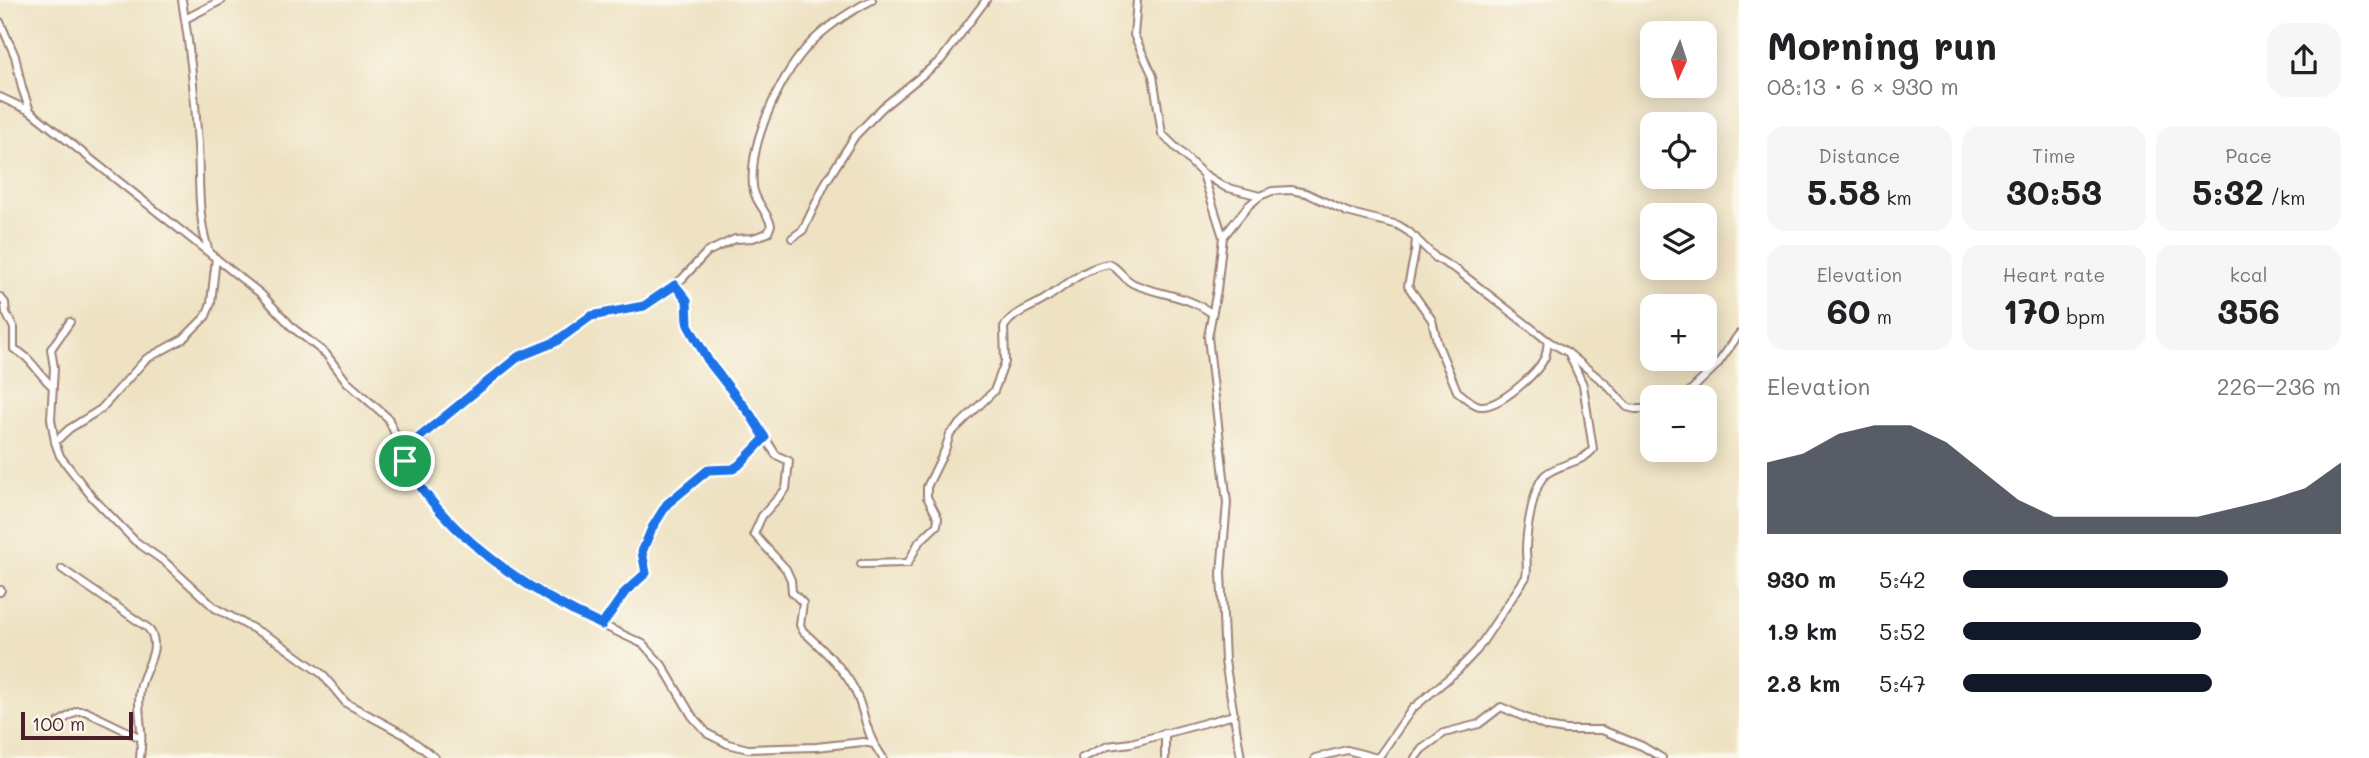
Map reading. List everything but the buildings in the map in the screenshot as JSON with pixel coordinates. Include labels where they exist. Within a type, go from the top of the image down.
[{"type":"street","points":[[55,442],[69,429],[101,409],[146,359],[183,339],[206,316],[211,303],[213,256],[202,227],[199,204],[196,112],[183,0]]},
{"type":"street","points":[[186,19],[222,0]]},
{"type":"street","points":[[405,461],[416,440],[518,357],[555,342],[591,316],[644,306],[675,285],[707,252],[735,239],[753,238],[768,233],[771,225],[754,194],[753,170],[761,132],[769,112],[783,82],[808,46],[854,9],[872,0]]},
{"type":"street","points":[[792,238],[803,230],[826,182],[855,136],[882,108],[941,60],[986,0]]},
{"type":"street","points":[[1137,0],[1134,35],[1153,76],[1162,134],[1203,174],[1225,187],[1260,196]]},
{"type":"street","points":[[0,22],[15,56],[30,111]]},
{"type":"street","points":[[0,96],[30,111],[261,295],[293,328],[320,348],[347,382],[388,418],[415,480],[442,514],[485,553],[550,597],[643,644],[655,655],[698,724],[719,740],[748,748],[816,747],[863,742],[874,744]]},
{"type":"street","points":[[1203,174],[1223,237],[1208,337],[1227,503],[1221,573],[1225,661],[1241,758]]},
{"type":"street","points":[[1223,237],[1248,206],[1260,196],[1272,191],[1291,190],[1306,193],[1348,212],[1398,225],[1436,258],[1457,270],[1548,341],[1567,352],[1627,407],[1640,409]]},
{"type":"street","points":[[1416,238],[1408,286],[1432,320],[1438,345],[1457,391],[1462,396],[1479,406],[1494,404],[1518,388],[1540,364],[1548,341]]},
{"type":"street","points":[[862,564],[908,563],[921,539],[937,525],[938,518],[927,497],[927,487],[950,434],[994,391],[1005,362],[1004,327],[1018,313],[1044,300],[1067,282],[1109,264],[1131,283],[1200,304],[1211,313]]},
{"type":"street","points":[[675,285],[687,300],[688,325],[709,362],[750,414],[777,457],[789,461],[786,489],[762,516],[754,534],[790,576],[792,592],[803,603],[800,625],[803,631],[848,680],[858,699],[862,718],[883,758]]},
{"type":"street","points":[[0,297],[5,303],[13,328],[14,349],[25,354],[51,386]]},
{"type":"street","points":[[70,322],[51,349],[54,368],[51,419],[55,442],[61,456],[92,497],[135,541],[165,562],[215,608],[276,641],[322,674],[346,703],[405,735],[435,758]]},
{"type":"street","points":[[1696,385],[1717,365],[1739,334]]},
{"type":"street","points":[[1315,758],[1347,750],[1377,758],[1412,709],[1457,671],[1477,650],[1526,577],[1530,516],[1542,479],[1548,473],[1584,457],[1593,449],[1583,385],[1567,352]]},
{"type":"street","points":[[602,625],[625,592],[646,573],[642,552],[652,528],[667,504],[708,470],[733,469],[739,465],[765,438]]},
{"type":"street","points":[[62,569],[148,628],[155,637],[155,646],[140,688],[138,703],[140,758]]},
{"type":"street","points":[[1415,758],[1422,749],[1444,733],[1479,724],[1496,709],[1506,708],[1547,727],[1602,730],[1642,746],[1662,758]]},
{"type":"street","points":[[59,722],[78,711],[85,711],[141,737]]},
{"type":"street","points":[[1082,758],[1101,748],[1131,743],[1234,715]]},
{"type":"street","points":[[1165,733],[1165,758]]},
{"type":"route","points":[[675,285],[687,300],[688,325],[709,362],[750,414],[765,438],[739,465],[733,469],[708,470],[667,504],[652,528],[642,552],[647,569],[645,575],[625,592],[602,625],[550,597],[477,547],[442,514],[421,489],[405,461],[416,440],[518,357],[555,342],[591,316],[636,309],[652,302],[675,285]]}]
